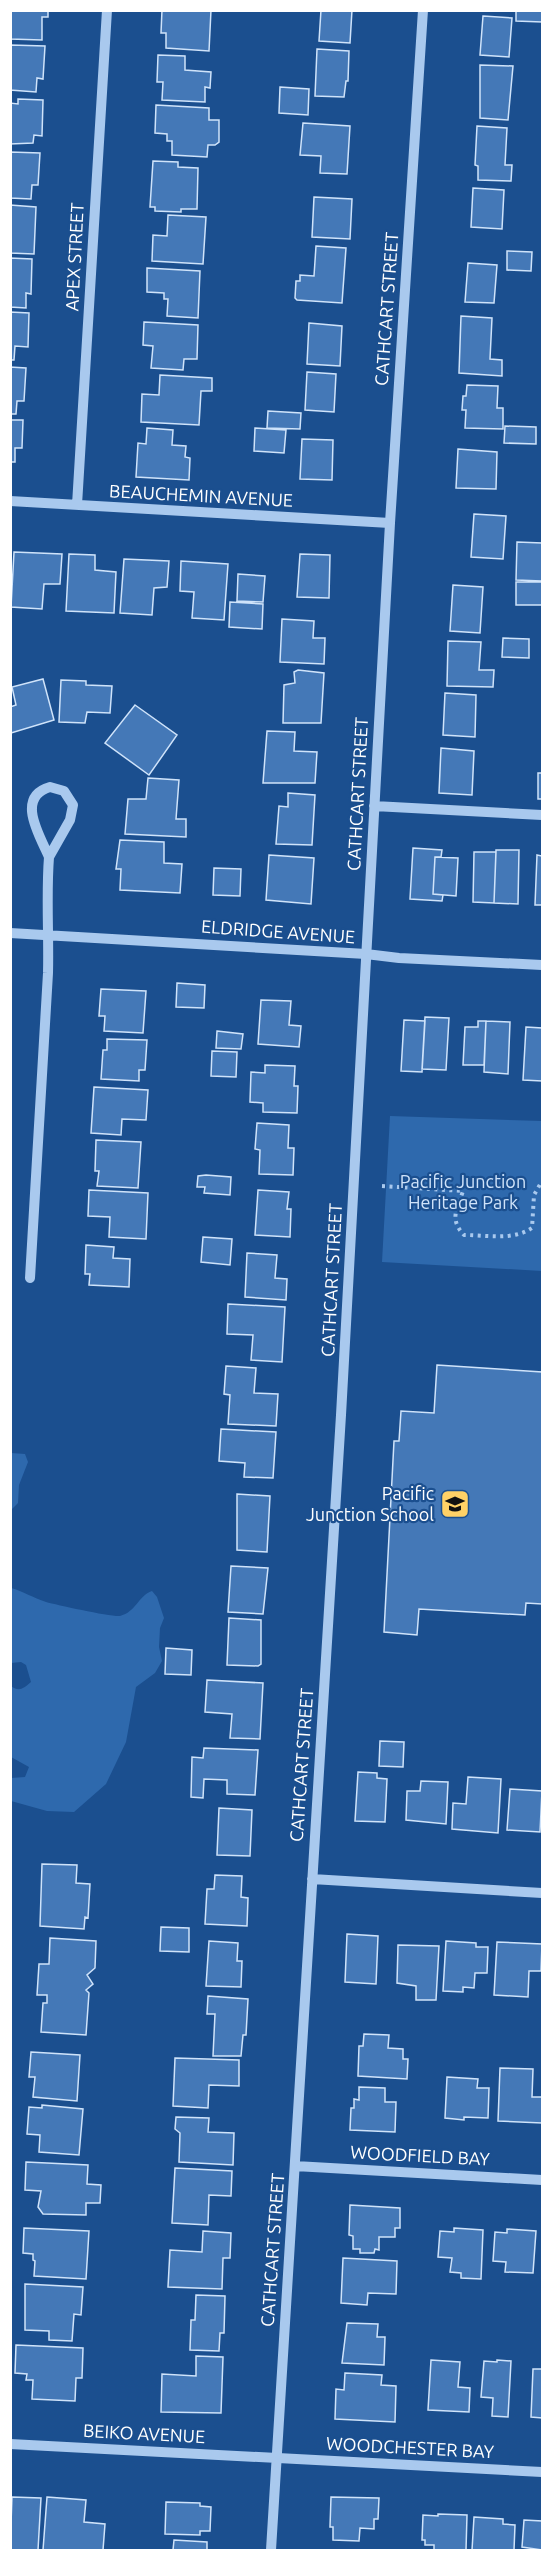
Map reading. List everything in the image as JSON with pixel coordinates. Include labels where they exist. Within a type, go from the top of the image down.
[{"type":"street","name":"APEX STREET","points":[[77,505],[106,10]]},
{"type":"street","name":"CATHCART STREET","points":[[271,2550],[341,1415],[390,524],[423,10]]},
{"type":"street","name":"BEAUCHEMIN AVENUE","points":[[10,501],[390,524]]},
{"type":"street","points":[[30,1278],[49,935],[46,895],[49,857],[73,813],[69,796],[57,788],[43,789],[34,797],[31,804],[33,819],[49,857]]},
{"type":"street","points":[[374,806],[543,815]]},
{"type":"street","name":"ELDRIDGE AVENUE","points":[[10,933],[543,965]]},
{"type":"street","points":[[312,1879],[543,1893]]},
{"type":"street","name":"WOODFIELD BAY","points":[[295,2166],[543,2180]]},
{"type":"street","name":"BEIKO AVENUE","points":[[10,2444],[276,2457]]},
{"type":"street","name":"WOODCHESTER BAY","points":[[276,2457],[543,2472]]},
{"type":"path","points":[[382,1186],[463,1191],[454,1217],[456,1227],[464,1235],[513,1237],[532,1228],[534,1195],[543,1181]]},
{"type":"green space","name":"Pacific Junction Heritage Park","points":[[390,1116],[542,1121],[542,1271],[382,1262]]},
{"type":"green space","points":[[11,1453],[25,1454],[28,1462],[19,1485],[18,1503],[11,1510]]},
{"type":"green space","points":[[11,1588],[46,1602],[115,1616],[130,1611],[143,1596],[152,1591],[157,1597],[164,1618],[160,1628],[159,1647],[162,1661],[155,1673],[136,1687],[126,1742],[106,1784],[74,1812],[47,1811],[11,1801],[11,1778],[25,1777],[29,1767],[11,1757],[11,1686],[21,1689],[31,1682],[26,1665],[21,1662],[11,1663]]},
{"type":"building","points":[[10,10],[48,10],[48,17],[42,17],[42,40],[10,39]]},
{"type":"building","points":[[162,10],[211,10],[209,51],[166,48],[166,33],[161,33]]},
{"type":"building","points":[[321,10],[352,10],[350,43],[319,41]]},
{"type":"building","points":[[516,10],[542,10],[542,22],[516,21]]},
{"type":"building","points":[[483,16],[512,18],[509,57],[480,55]]},
{"type":"building","points":[[10,45],[45,46],[43,79],[37,78],[36,92],[10,90]]},
{"type":"building","points":[[317,49],[349,51],[348,81],[346,81],[344,97],[315,96]]},
{"type":"building","points":[[158,55],[185,56],[185,70],[211,72],[210,88],[205,87],[205,102],[162,100],[163,82],[157,82]]},
{"type":"building","points":[[480,65],[513,66],[508,120],[480,118]]},
{"type":"building","points":[[280,87],[309,89],[308,115],[279,113]]},
{"type":"building","points":[[18,99],[43,100],[42,136],[34,135],[33,143],[10,144],[10,103],[18,104]]},
{"type":"building","points":[[156,105],[209,108],[209,120],[219,120],[219,142],[215,145],[208,145],[207,157],[172,155],[172,141],[167,141],[167,134],[155,133]]},
{"type":"building","points":[[303,123],[350,126],[347,174],[320,173],[321,156],[300,155]]},
{"type":"building","points":[[477,126],[507,128],[505,165],[512,165],[511,181],[478,180],[478,166],[475,165]]},
{"type":"building","points":[[10,152],[40,153],[38,185],[32,185],[31,199],[10,198]]},
{"type":"building","points":[[153,161],[178,162],[178,167],[198,168],[197,209],[181,209],[181,212],[155,211],[155,207],[150,207]]},
{"type":"building","points":[[473,188],[504,190],[502,229],[471,227]]},
{"type":"building","points":[[314,197],[352,199],[350,239],[312,237]]},
{"type":"building","points":[[10,205],[36,207],[34,254],[10,253]]},
{"type":"building","points":[[168,215],[206,217],[203,264],[152,261],[153,235],[167,236]]},
{"type":"building","points":[[316,246],[346,248],[342,303],[295,298],[296,281],[300,281],[300,275],[314,276]]},
{"type":"building","points":[[507,251],[532,252],[531,271],[507,270]]},
{"type":"building","points":[[10,258],[32,259],[31,294],[26,293],[26,308],[10,307]]},
{"type":"building","points":[[468,263],[497,265],[494,303],[465,302]]},
{"type":"building","points":[[147,268],[200,271],[198,318],[167,316],[168,299],[164,299],[164,293],[147,292]]},
{"type":"building","points":[[10,312],[29,313],[28,347],[15,346],[14,360],[10,360]]},
{"type":"building","points":[[461,316],[492,318],[490,359],[502,360],[502,376],[459,373]]},
{"type":"building","points":[[144,322],[198,325],[197,359],[184,359],[183,370],[151,368],[153,346],[143,345]]},
{"type":"building","points":[[309,323],[342,326],[340,366],[307,364]]},
{"type":"building","points":[[10,367],[26,368],[24,401],[17,401],[16,414],[10,414]]},
{"type":"building","points":[[307,372],[336,374],[334,412],[305,410]]},
{"type":"building","points":[[160,375],[212,378],[212,391],[201,391],[199,425],[141,422],[142,394],[159,395]]},
{"type":"building","points":[[467,385],[498,386],[497,408],[503,408],[503,429],[465,428],[466,410],[462,410]]},
{"type":"building","points":[[268,411],[301,413],[300,429],[267,428]]},
{"type":"building","points":[[10,420],[23,420],[22,448],[15,448],[15,462],[10,462]]},
{"type":"building","points":[[505,426],[536,427],[536,444],[504,443]]},
{"type":"building","points":[[147,428],[173,430],[172,445],[186,446],[185,457],[190,458],[189,480],[136,477],[138,443],[146,444]]},
{"type":"building","points":[[255,428],[286,430],[284,453],[254,451]]},
{"type":"building","points":[[302,439],[333,440],[332,480],[300,479]]},
{"type":"building","points":[[458,449],[497,452],[496,489],[456,488]]},
{"type":"building","points":[[474,514],[506,516],[503,559],[471,557]]},
{"type":"building","points":[[517,542],[542,543],[542,581],[516,580]]},
{"type":"building","points":[[14,552],[62,554],[60,584],[44,584],[42,609],[11,607]]},
{"type":"building","points":[[69,554],[95,555],[95,570],[116,572],[114,613],[66,611]]},
{"type":"building","points":[[300,554],[330,555],[329,598],[297,597]]},
{"type":"building","points":[[124,559],[169,561],[167,587],[154,588],[152,615],[120,613]]},
{"type":"building","points":[[181,561],[228,564],[224,620],[192,618],[194,592],[180,591]]},
{"type":"building","points":[[238,574],[265,576],[263,602],[237,601]]},
{"type":"building","points":[[516,582],[542,582],[542,605],[516,605]]},
{"type":"building","points":[[453,585],[483,587],[480,633],[450,631]]},
{"type":"building","points":[[230,602],[263,604],[262,629],[229,627]]},
{"type":"building","points":[[282,619],[314,621],[313,638],[325,638],[324,664],[280,662]]},
{"type":"building","points":[[503,638],[529,639],[529,658],[502,657]]},
{"type":"building","points":[[448,641],[481,642],[479,670],[494,670],[493,687],[447,686]]},
{"type":"building","points":[[298,670],[324,673],[321,723],[283,723],[284,685],[295,683],[294,672]]},
{"type":"building","points":[[43,679],[54,720],[11,733],[10,707],[16,705],[12,687]]},
{"type":"building","points":[[61,680],[86,681],[86,685],[112,686],[110,713],[87,712],[85,723],[59,722]]},
{"type":"building","points":[[445,693],[476,695],[475,737],[443,735]]},
{"type":"building","points":[[135,705],[177,735],[149,775],[105,743]]},
{"type":"building","points":[[267,731],[295,732],[294,751],[317,752],[315,783],[263,783]]},
{"type":"building","points":[[441,748],[474,751],[472,795],[439,793]]},
{"type":"building","points":[[538,773],[542,773],[542,799],[538,799]]},
{"type":"building","points":[[148,778],[179,780],[176,819],[186,819],[186,837],[125,834],[128,799],[146,799]]},
{"type":"building","points":[[288,793],[315,795],[312,845],[276,844],[279,806],[288,807]]},
{"type":"building","points":[[120,840],[164,842],[164,863],[182,864],[180,893],[120,890],[121,869],[116,869]]},
{"type":"building","points":[[413,848],[442,850],[441,857],[435,857],[433,894],[443,895],[442,901],[410,899]]},
{"type":"building","points":[[496,850],[519,850],[518,904],[494,903]]},
{"type":"building","points":[[474,852],[496,852],[494,903],[473,902]]},
{"type":"building","points":[[269,855],[314,858],[311,904],[266,900]]},
{"type":"building","points":[[537,855],[542,856],[542,905],[535,905]]},
{"type":"building","points":[[435,857],[458,858],[456,896],[433,894]]},
{"type":"building","points":[[214,868],[241,869],[240,896],[213,895]]},
{"type":"building","points":[[177,983],[205,985],[204,1008],[176,1007]]},
{"type":"building","points":[[101,989],[146,991],[143,1033],[104,1031],[105,1016],[99,1016]]},
{"type":"building","points":[[261,1000],[291,1001],[289,1025],[301,1026],[299,1047],[258,1044]]},
{"type":"building","points":[[425,1017],[449,1018],[446,1070],[422,1069]]},
{"type":"building","points":[[404,1020],[425,1021],[422,1072],[401,1071]]},
{"type":"building","points":[[478,1021],[486,1021],[484,1065],[463,1065],[465,1027],[478,1027]]},
{"type":"building","points":[[486,1021],[510,1022],[508,1074],[484,1072]]},
{"type":"building","points":[[526,1027],[542,1028],[542,1081],[523,1080]]},
{"type":"building","points":[[217,1031],[243,1034],[241,1049],[216,1048]]},
{"type":"building","points":[[107,1039],[147,1040],[145,1070],[139,1070],[139,1081],[101,1079],[103,1050],[107,1050]]},
{"type":"building","points":[[212,1051],[237,1052],[236,1077],[211,1076]]},
{"type":"building","points":[[265,1065],[295,1066],[294,1086],[298,1086],[297,1113],[263,1112],[263,1103],[250,1102],[251,1072],[265,1073]]},
{"type":"building","points":[[94,1087],[148,1090],[146,1120],[122,1119],[121,1135],[91,1133]]},
{"type":"building","points":[[257,1123],[289,1125],[288,1148],[294,1148],[293,1175],[259,1174],[260,1150],[255,1149]]},
{"type":"building","points":[[96,1140],[141,1142],[138,1188],[97,1186],[99,1171],[95,1171]]},
{"type":"building","points":[[198,1176],[231,1177],[230,1195],[204,1193],[205,1187],[197,1187]]},
{"type":"building","points":[[89,1190],[148,1193],[146,1239],[109,1237],[110,1217],[88,1216]]},
{"type":"building","points":[[258,1190],[289,1192],[287,1209],[291,1209],[290,1237],[255,1235]]},
{"type":"building","points":[[203,1237],[232,1239],[230,1265],[201,1262]]},
{"type":"building","points":[[86,1245],[114,1247],[113,1258],[130,1259],[129,1287],[89,1285],[90,1274],[85,1274]]},
{"type":"building","points":[[247,1253],[277,1255],[275,1278],[287,1279],[286,1300],[245,1297]]},
{"type":"building","points":[[228,1304],[285,1307],[282,1362],[251,1360],[253,1335],[227,1334]]},
{"type":"building","points":[[437,1365],[542,1372],[542,1604],[526,1603],[525,1615],[419,1609],[417,1635],[384,1632],[394,1441],[399,1441],[401,1411],[434,1413]]},
{"type":"building","points":[[226,1366],[256,1368],[254,1393],[278,1394],[276,1426],[228,1424],[230,1395],[224,1394]]},
{"type":"building","points":[[221,1429],[276,1432],[273,1478],[244,1477],[245,1463],[219,1461]]},
{"type":"building","points":[[237,1494],[270,1496],[267,1552],[237,1550]]},
{"type":"building","points":[[231,1566],[268,1568],[263,1614],[228,1612]]},
{"type":"building","points":[[229,1618],[261,1620],[261,1664],[258,1666],[227,1665]]},
{"type":"building","points":[[166,1648],[192,1650],[191,1675],[165,1674]]},
{"type":"building","points":[[207,1680],[263,1683],[260,1739],[230,1738],[232,1714],[205,1712]]},
{"type":"building","points":[[380,1741],[404,1742],[403,1767],[379,1766]]},
{"type":"building","points":[[204,1748],[258,1750],[255,1795],[227,1794],[227,1780],[204,1779],[203,1798],[191,1797],[192,1757],[203,1758]]},
{"type":"building","points":[[358,1772],[377,1773],[377,1778],[387,1779],[385,1822],[355,1821]]},
{"type":"building","points":[[468,1777],[501,1779],[498,1833],[452,1829],[453,1803],[466,1804]]},
{"type":"building","points":[[421,1781],[448,1782],[446,1824],[406,1820],[407,1791],[420,1791]]},
{"type":"building","points":[[510,1789],[542,1791],[540,1832],[507,1830]]},
{"type":"building","points":[[219,1808],[252,1810],[250,1856],[217,1855]]},
{"type":"building","points":[[42,1864],[77,1865],[76,1883],[90,1884],[88,1918],[85,1917],[84,1929],[40,1926]]},
{"type":"building","points":[[215,1875],[242,1876],[241,1897],[248,1898],[247,1926],[205,1924],[207,1889],[214,1889]]},
{"type":"building","points":[[161,1927],[189,1928],[189,1952],[160,1951]]},
{"type":"building","points":[[347,1934],[378,1936],[376,1984],[345,1982]]},
{"type":"building","points":[[50,1938],[96,1941],[95,1968],[87,1975],[93,1984],[86,1990],[89,1993],[86,2035],[41,2032],[43,2003],[47,2003],[47,1995],[37,1995],[39,1964],[49,1964]]},
{"type":"building","points":[[209,1941],[238,1943],[237,1961],[242,1961],[241,1987],[206,1986]]},
{"type":"building","points":[[446,1941],[476,1943],[476,1947],[488,1947],[487,1973],[475,1973],[474,1988],[463,1987],[463,1992],[443,1991]]},
{"type":"building","points":[[497,1942],[542,1944],[541,1971],[529,1971],[528,1997],[494,1995]]},
{"type":"building","points":[[398,1945],[439,1946],[436,2000],[416,2000],[416,1986],[397,1983]]},
{"type":"building","points":[[208,1996],[248,1999],[246,2035],[243,2035],[241,2056],[213,2056],[215,2014],[207,2014]]},
{"type":"building","points":[[364,2034],[389,2035],[388,2048],[403,2049],[403,2059],[408,2059],[407,2079],[358,2076],[359,2046],[363,2046]]},
{"type":"building","points":[[31,2052],[80,2055],[77,2101],[33,2097],[35,2077],[29,2077]]},
{"type":"building","points":[[175,2058],[239,2060],[239,2086],[209,2085],[208,2108],[173,2106]]},
{"type":"building","points":[[500,2068],[533,2069],[532,2097],[542,2097],[542,2123],[498,2121]]},
{"type":"building","points":[[447,2077],[478,2079],[477,2088],[489,2088],[488,2118],[464,2117],[464,2120],[445,2118]]},
{"type":"building","points":[[359,2087],[385,2088],[385,2102],[396,2102],[395,2132],[350,2130],[351,2108],[354,2108],[354,2099],[359,2100]]},
{"type":"building","points":[[42,2105],[83,2109],[79,2155],[39,2152],[40,2135],[27,2134],[29,2107],[42,2108]]},
{"type":"building","points":[[176,2117],[209,2118],[208,2132],[234,2133],[233,2165],[179,2162],[180,2133],[175,2129]]},
{"type":"building","points":[[26,2162],[88,2165],[87,2184],[101,2185],[100,2203],[86,2203],[86,2215],[43,2214],[38,2207],[41,2191],[25,2190]]},
{"type":"building","points":[[175,2168],[232,2171],[231,2196],[209,2195],[208,2225],[172,2223]]},
{"type":"building","points":[[350,2205],[400,2208],[400,2228],[395,2228],[395,2237],[379,2237],[379,2250],[375,2249],[374,2253],[360,2253],[360,2249],[353,2249],[353,2236],[349,2235]]},
{"type":"building","points":[[24,2228],[89,2231],[86,2279],[34,2276],[33,2254],[23,2253]]},
{"type":"building","points":[[454,2228],[483,2230],[481,2279],[461,2278],[461,2273],[450,2272],[452,2258],[438,2257],[440,2231],[454,2232]]},
{"type":"building","points":[[507,2229],[536,2231],[533,2273],[505,2272],[506,2262],[493,2261],[495,2232],[507,2233]]},
{"type":"building","points":[[203,2231],[231,2233],[230,2258],[223,2258],[222,2289],[168,2287],[170,2250],[202,2252]]},
{"type":"building","points":[[343,2258],[397,2261],[396,2294],[368,2293],[367,2305],[341,2303]]},
{"type":"building","points":[[25,2284],[83,2287],[81,2315],[74,2314],[72,2341],[49,2340],[49,2331],[25,2330]]},
{"type":"building","points":[[196,2295],[225,2296],[224,2333],[220,2333],[219,2351],[190,2350],[191,2320],[195,2320]]},
{"type":"building","points":[[347,2323],[378,2324],[377,2337],[385,2337],[384,2365],[342,2363]]},
{"type":"building","points":[[16,2345],[83,2348],[82,2378],[76,2378],[75,2401],[32,2399],[33,2380],[26,2380],[27,2374],[15,2373]]},
{"type":"building","points":[[196,2356],[223,2357],[221,2413],[161,2412],[162,2374],[196,2376]]},
{"type":"building","points":[[431,2360],[460,2362],[458,2387],[470,2388],[469,2412],[428,2410]]},
{"type":"building","points":[[497,2360],[511,2361],[508,2417],[492,2416],[493,2398],[481,2397],[484,2361],[497,2362]]},
{"type":"building","points":[[533,2369],[542,2369],[542,2418],[531,2417]]},
{"type":"building","points":[[345,2373],[382,2375],[381,2385],[396,2386],[395,2422],[335,2419],[336,2389],[344,2390]]},
{"type":"building","points":[[12,2497],[41,2498],[38,2550],[10,2550]]},
{"type":"building","points":[[47,2497],[86,2500],[84,2522],[105,2524],[103,2550],[43,2550]]},
{"type":"building","points":[[331,2497],[379,2498],[378,2519],[374,2519],[374,2529],[360,2528],[359,2541],[333,2540],[333,2527],[330,2527]]},
{"type":"building","points":[[166,2502],[200,2503],[200,2506],[211,2507],[210,2531],[200,2531],[200,2535],[165,2534]]},
{"type":"building","points":[[438,2514],[467,2515],[466,2550],[434,2550],[434,2545],[425,2545],[425,2540],[422,2540],[423,2515],[438,2516]]},
{"type":"building","points":[[474,2517],[503,2519],[503,2524],[515,2525],[514,2550],[472,2550]]},
{"type":"building","points":[[524,2520],[542,2521],[542,2550],[522,2547]]},
{"type":"building","points":[[174,2540],[207,2542],[207,2550],[173,2550]]},
{"type":"place","name":"Pacific Junction School","points":[[455,1504]]}]
